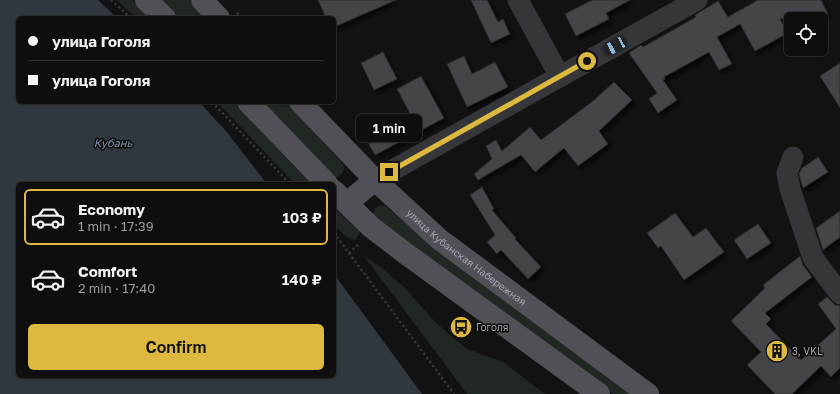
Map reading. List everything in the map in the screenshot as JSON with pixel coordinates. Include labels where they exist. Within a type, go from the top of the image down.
[{"type":"main road","points":[[146,0],[163,16]]},
{"type":"main road","points":[[202,0],[217,16]]},
{"type":"main road","points":[[250,104],[326,182]]},
{"type":"main road","name":"улица Кубанская Набережная","points":[[302,104],[375,180],[439,238],[648,394]]},
{"type":"main road","points":[[375,180],[340,197],[371,227],[405,253],[600,394]]},
{"type":"street","points":[[518,0],[560,76]]},
{"type":"street","points":[[375,180],[697,0]]},
{"type":"street","points":[[793,157],[787,173],[813,258],[840,294]]},
{"type":"path","points":[[112,0],[129,16]]},
{"type":"path","points":[[214,104],[288,182]]},
{"type":"path","points":[[336,236],[454,394]]},
{"type":"path","points":[[349,253],[358,246]]},
{"type":"shaded area","points":[[117,0],[132,0],[150,16],[134,16]]},
{"type":"shaded area","points":[[155,0],[190,0],[206,16],[173,16]]},
{"type":"shaded area","points":[[219,104],[235,104],[309,182],[293,182]]},
{"type":"shaded area","points":[[259,104],[288,104],[343,164],[344,170],[341,175],[336,178]]},
{"type":"shaded area","points":[[379,205],[385,206],[437,248],[634,394],[613,394],[419,251],[373,215],[374,210]]},
{"type":"shaded area","points":[[336,210],[360,232],[355,240],[345,236],[336,227]]},
{"type":"shaded area","points":[[364,256],[383,269],[404,287],[436,323],[467,349],[503,362],[545,394],[467,394]]},
{"type":"water","name":"Кубань","points":[[0,0],[98,0],[115,16],[16,16],[16,104],[201,104],[226,131],[265,182],[16,182],[16,378],[336,378],[336,277],[422,394],[0,394]]},
{"type":"building","points":[[318,0],[396,0],[336,26],[336,16],[325,16]]},
{"type":"building","points":[[471,0],[487,0],[498,22],[503,19],[510,34],[491,43]]},
{"type":"building","points":[[592,0],[630,0],[606,13],[609,19],[576,36],[565,14]]},
{"type":"building","points":[[758,0],[821,0],[827,12],[784,12],[784,19],[780,19],[784,26],[784,35],[755,51],[740,24],[717,37],[732,64],[719,70],[709,52],[664,77],[665,79],[663,80],[677,100],[658,113],[649,99],[657,93],[629,53],[641,45],[643,47],[696,17],[695,15],[718,1],[728,17]]},
{"type":"building","points":[[383,52],[397,79],[374,90],[361,63]]},
{"type":"building","points":[[464,56],[472,74],[495,62],[508,87],[467,107],[447,64]]},
{"type":"building","points":[[840,63],[840,108],[820,76]]},
{"type":"building","points":[[421,76],[444,118],[375,155],[368,143],[413,119],[397,89]]},
{"type":"building","points":[[614,82],[632,100],[599,131],[608,144],[578,166],[564,148],[535,172],[521,155],[478,180],[474,174],[492,159],[486,146],[496,140],[502,151],[530,127],[541,140],[593,101]]},
{"type":"building","points":[[818,157],[828,172],[803,188],[799,174],[802,168]]},
{"type":"building","points":[[482,187],[494,209],[492,210],[516,238],[515,239],[541,267],[528,279],[501,250],[497,254],[487,242],[495,235],[470,195]]},
{"type":"building","points":[[840,211],[840,237],[823,250],[816,228]]},
{"type":"building","points":[[675,213],[693,237],[706,228],[724,252],[684,280],[661,246],[658,248],[647,233]]},
{"type":"building","points":[[758,224],[771,243],[747,259],[734,240]]},
{"type":"building","points":[[800,256],[803,265],[812,277],[765,313],[771,319],[766,324],[801,360],[836,329],[818,304],[827,297],[835,305],[840,306],[840,368],[831,377],[821,366],[792,394],[775,394],[747,365],[761,352],[731,321],[765,288],[763,285]]},
{"type":"place","name":"Гоголя","points":[[461,327]]},
{"type":"place","name":"3, VKL","points":[[777,351]]},
{"type":"route","points":[[389,172],[587,61]]}]
